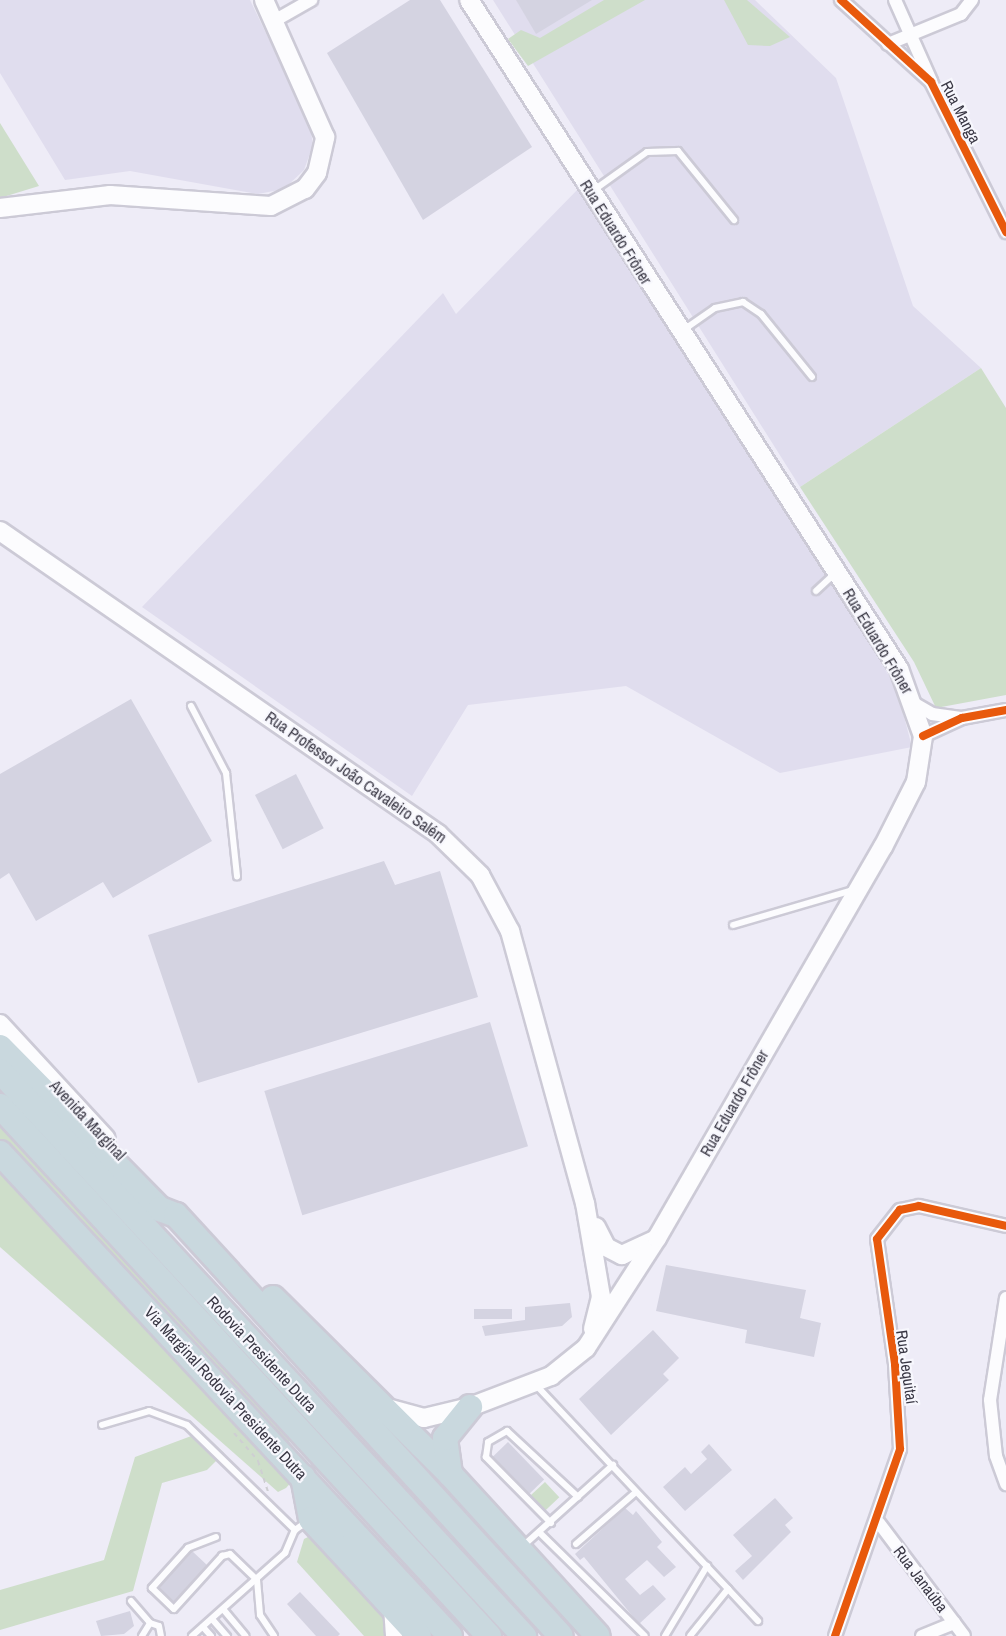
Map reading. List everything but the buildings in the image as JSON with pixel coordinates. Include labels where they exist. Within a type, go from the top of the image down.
[{"type":"highway","name":"Rodovia Presidente Dutra","points":[[0,1047],[160,1209],[176,1215],[561,1636]]},
{"type":"highway","name":"Rodovia Presidente Dutra","points":[[0,1071],[524,1636]]},
{"type":"highway","name":"Rodovia Presidente Dutra","points":[[0,1106],[489,1636]]},
{"type":"highway","name":"Via Marginal Rodovia Presidente Dutra","points":[[0,1153],[450,1636]]},
{"type":"highway","points":[[223,1266],[254,1280],[380,1404],[450,1474],[597,1636]]},
{"type":"highway","points":[[450,1474],[445,1438],[470,1407]]},
{"type":"highway","points":[[303,1477],[303,1525],[392,1607],[419,1636]]},
{"type":"main road","points":[[0,208],[110,195],[245,207],[289,201],[317,173],[325,137],[264,0]]},
{"type":"main road","name":"Rua Eduardo Frôner","points":[[380,1404],[412,1417],[470,1407],[535,1384],[572,1364],[586,1348],[657,1238],[910,798],[923,736],[915,704],[836,572],[680,333],[469,0]]},
{"type":"main road","name":"Rua Professor João Cavaleiro Salém","points":[[0,531],[438,834],[480,875],[510,931],[585,1203],[601,1297],[586,1348]]},
{"type":"main road","name":"Avenida Marginal","points":[[0,1024],[176,1215]]},
{"type":"main road","name":"Rua Professor João Cavaleiro Salém","points":[[585,1203],[613,1252],[634,1253],[657,1238]]},
{"type":"street","points":[[274,21],[311,0]]},
{"type":"street","name":"Rua Manga","points":[[841,0],[931,82],[1006,232]]},
{"type":"street","points":[[895,0],[912,31],[931,82]]},
{"type":"street","points":[[888,44],[912,31],[961,14],[972,0]]},
{"type":"street","points":[[915,704],[932,714],[962,718]]},
{"type":"street","points":[[923,736],[962,718],[1006,710]]},
{"type":"street","name":"Rua Jequitaí","points":[[836,1636],[879,1523],[901,1427],[877,1239],[900,1210],[920,1206],[1006,1226]]},
{"type":"street","points":[[1006,1298],[990,1400],[996,1456],[1006,1484]]},
{"type":"street","name":"Rua Janaúba","points":[[879,1523],[964,1636]]},
{"type":"street","points":[[392,1607],[394,1636]]},
{"type":"street","points":[[922,1636],[954,1623]]},
{"type":"lane","points":[[592,192],[647,152],[678,151],[734,220]]},
{"type":"lane","points":[[680,333],[715,308],[743,302],[761,314],[812,377]]},
{"type":"lane","points":[[816,591],[836,572]]},
{"type":"lane","points":[[191,706],[226,773],[237,876]]},
{"type":"lane","points":[[733,925],[856,889]]},
{"type":"lane","points":[[535,1384],[758,1621]]},
{"type":"lane","points":[[102,1425],[149,1412],[187,1425],[268,1501],[303,1525],[285,1553],[192,1636]]},
{"type":"lane","points":[[551,1523],[486,1457],[488,1442],[507,1431],[578,1497]]},
{"type":"lane","points":[[519,1549],[551,1523],[613,1465]]},
{"type":"lane","points":[[576,1544],[636,1492]]},
{"type":"lane","points":[[539,1532],[645,1636]]},
{"type":"lane","points":[[216,1537],[188,1548],[152,1588],[174,1609],[226,1555],[257,1580],[260,1615],[274,1636]]},
{"type":"lane","points":[[665,1636],[707,1566]]},
{"type":"lane","points":[[690,1636],[728,1588]]},
{"type":"lane","points":[[131,1601],[150,1623],[159,1626],[161,1636]]},
{"type":"lane","points":[[223,1609],[246,1636]]},
{"type":"lane","points":[[212,1619],[227,1636]]},
{"type":"lane","points":[[142,1636],[150,1623]]},
{"type":"lane","points":[[203,1627],[211,1636]]},
{"type":"path","points":[[228,1426],[264,1472],[268,1501]]},
{"type":"shaded area","points":[[0,0],[250,0],[310,125],[313,145],[304,170],[284,189],[258,194],[130,171],[65,180],[0,73]]},
{"type":"shaded area","points":[[493,0],[755,0],[836,78],[913,306],[981,368],[800,487]]},
{"type":"shaded area","points":[[580,187],[895,682],[912,747],[780,773],[626,686],[468,705],[412,796],[142,607],[443,293],[456,314]]},
{"type":"green space","points":[[604,0],[645,0],[528,66],[508,39],[521,30],[540,38]]},
{"type":"green space","points":[[724,0],[747,0],[790,37],[770,46],[748,45]]},
{"type":"green space","points":[[0,123],[39,186],[0,198]]},
{"type":"green space","points":[[981,368],[1006,408],[1006,695],[936,708],[914,662],[800,487]]},
{"type":"green space","points":[[0,1121],[286,1432],[296,1460],[294,1479],[286,1488],[278,1492],[0,1247]]},
{"type":"green space","points":[[202,1432],[224,1453],[207,1470],[162,1483],[133,1591],[0,1630],[0,1590],[104,1560],[135,1457]]},
{"type":"green space","points":[[545,1482],[559,1497],[544,1512],[530,1496]]},
{"type":"green space","points":[[312,1535],[382,1605],[390,1636],[364,1636],[297,1562],[304,1539]]},
{"type":"cycle path","points":[[841,0],[931,82],[1006,232]]},
{"type":"cycle path","points":[[923,736],[962,718],[1006,710]]},
{"type":"cycle path","points":[[835,1636],[900,1449],[895,1364],[877,1239],[900,1210],[919,1206],[1006,1226]]}]
